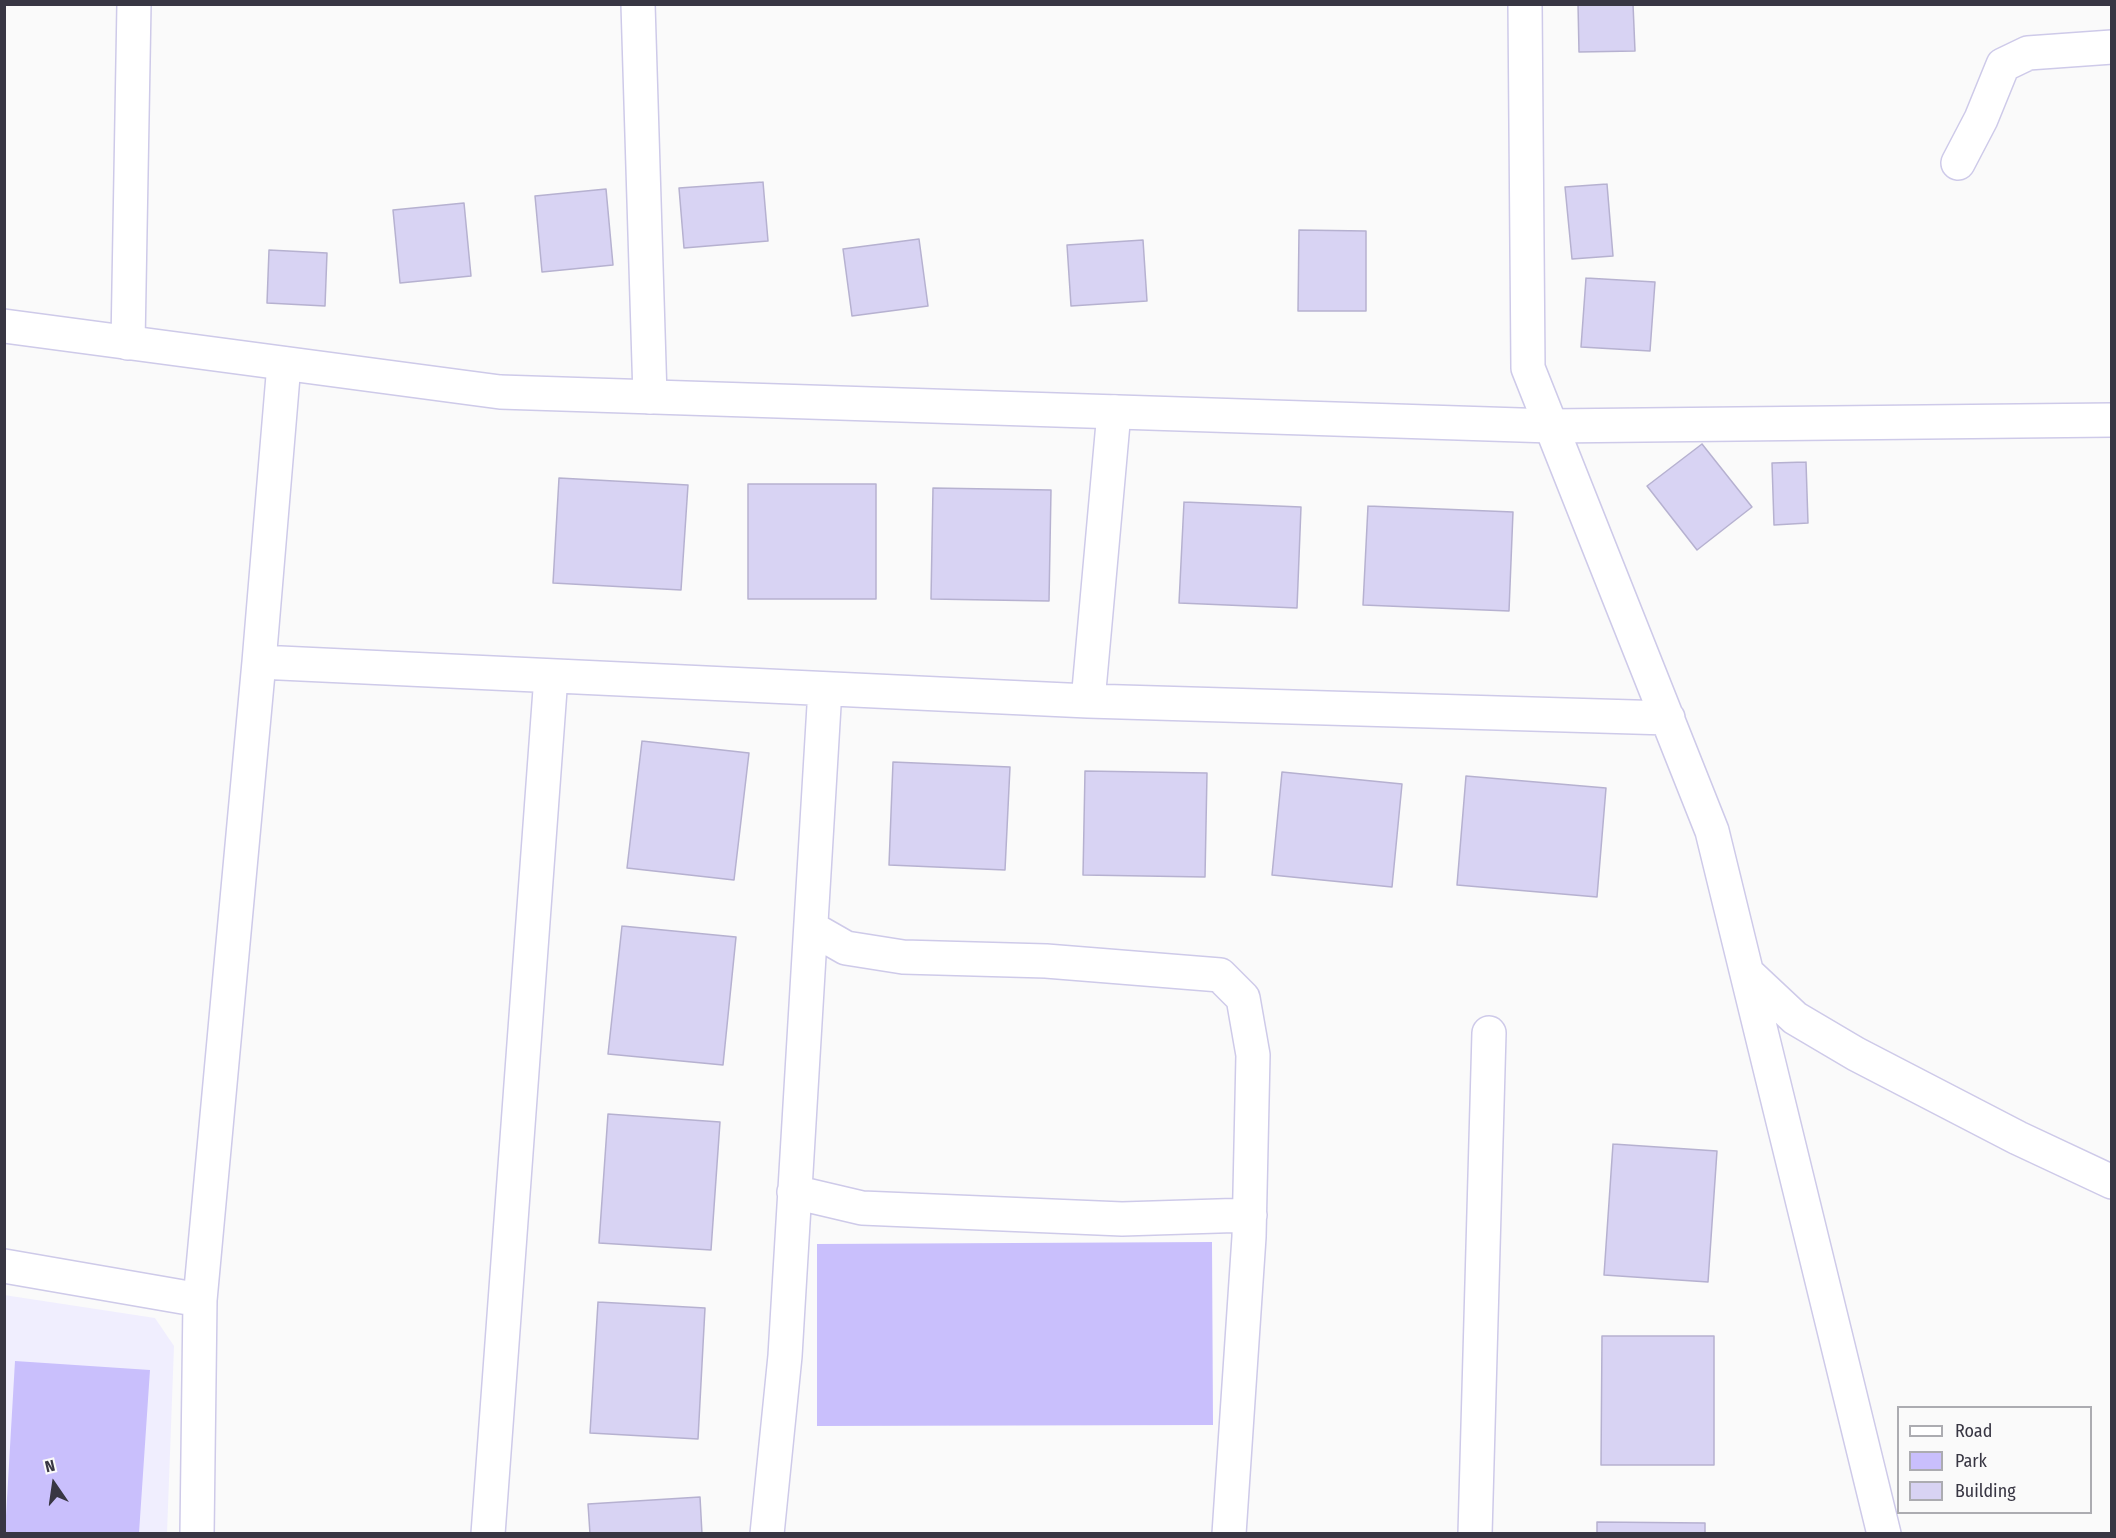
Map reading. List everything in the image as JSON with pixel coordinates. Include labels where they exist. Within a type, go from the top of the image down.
[{"type":"street","points":[[128,342],[134,4]]},
{"type":"street","points":[[639,4],[650,397]]},
{"type":"street","points":[[1525,4],[1528,368],[1712,831],[1884,1533]]},
{"type":"street","points":[[1958,163],[1981,119],[2003,65],[2028,52],[2112,47]]},
{"type":"street","points":[[4,326],[500,392],[1551,426],[2112,420]]},
{"type":"street","points":[[197,1533],[200,1300],[284,364]]},
{"type":"street","points":[[1088,701],[1114,412]]},
{"type":"street","points":[[259,662],[1088,701],[1668,718]]},
{"type":"street","points":[[488,1533],[551,676]]},
{"type":"street","points":[[767,1533],[785,1356],[825,689]]},
{"type":"street","points":[[811,928],[846,948],[903,957],[1046,961],[1220,975],[1243,998],[1253,1054],[1250,1215],[1229,1533]]},
{"type":"street","points":[[1747,973],[1795,1018],[1856,1054],[2018,1138],[2112,1182]]},
{"type":"street","points":[[1474,1533],[1489,1033]]},
{"type":"street","points":[[795,1192],[862,1208],[1122,1219],[1250,1215]]},
{"type":"street","points":[[4,1266],[200,1300]]},
{"type":"shaded area","points":[[4,1295],[155,1318],[174,1346],[167,1533],[5,1533]]},
{"type":"green space","points":[[1212,1242],[1213,1425],[817,1426],[817,1244]]},
{"type":"green space","points":[[15,1361],[150,1370],[139,1533],[5,1533]]},
{"type":"building","points":[[1578,4],[1633,4],[1635,51],[1579,52]]},
{"type":"building","points":[[763,182],[768,241],[684,248],[679,188]]},
{"type":"building","points":[[1607,184],[1613,256],[1572,259],[1565,187]]},
{"type":"building","points":[[606,189],[613,265],[542,272],[535,196]]},
{"type":"building","points":[[464,203],[471,276],[400,283],[393,210]]},
{"type":"building","points":[[1299,230],[1366,231],[1366,311],[1298,311]]},
{"type":"building","points":[[919,239],[928,306],[852,316],[843,249]]},
{"type":"building","points":[[1143,240],[1147,301],[1071,306],[1067,245]]},
{"type":"building","points":[[269,250],[327,253],[325,306],[267,303]]},
{"type":"building","points":[[1586,278],[1655,282],[1650,351],[1581,347]]},
{"type":"building","points":[[1702,444],[1752,507],[1697,550],[1647,486]]},
{"type":"building","points":[[1806,462],[1808,523],[1774,525],[1772,463]]},
{"type":"building","points":[[559,478],[688,485],[681,590],[553,583]]},
{"type":"building","points":[[748,484],[876,484],[876,599],[748,599]]},
{"type":"building","points":[[933,488],[1051,490],[1049,601],[931,599]]},
{"type":"building","points":[[1184,502],[1301,507],[1297,608],[1179,603]]},
{"type":"building","points":[[1368,506],[1513,512],[1509,611],[1363,605]]},
{"type":"building","points":[[642,741],[749,753],[734,880],[627,868]]},
{"type":"building","points":[[893,762],[1010,767],[1005,870],[889,865]]},
{"type":"building","points":[[1085,771],[1207,773],[1205,877],[1083,875]]},
{"type":"building","points":[[1282,772],[1402,784],[1392,887],[1272,875]]},
{"type":"building","points":[[1466,776],[1606,788],[1597,897],[1457,885]]},
{"type":"building","points":[[622,926],[736,937],[723,1065],[608,1054]]},
{"type":"building","points":[[608,1114],[720,1122],[711,1250],[599,1243]]},
{"type":"building","points":[[1613,1144],[1717,1151],[1708,1282],[1604,1275]]},
{"type":"building","points":[[598,1302],[705,1308],[698,1439],[590,1433]]},
{"type":"building","points":[[1602,1336],[1714,1336],[1714,1465],[1601,1465]]},
{"type":"building","points":[[700,1497],[702,1534],[590,1534],[588,1504]]},
{"type":"building","points":[[1597,1522],[1705,1523],[1705,1534],[1597,1534]]}]
